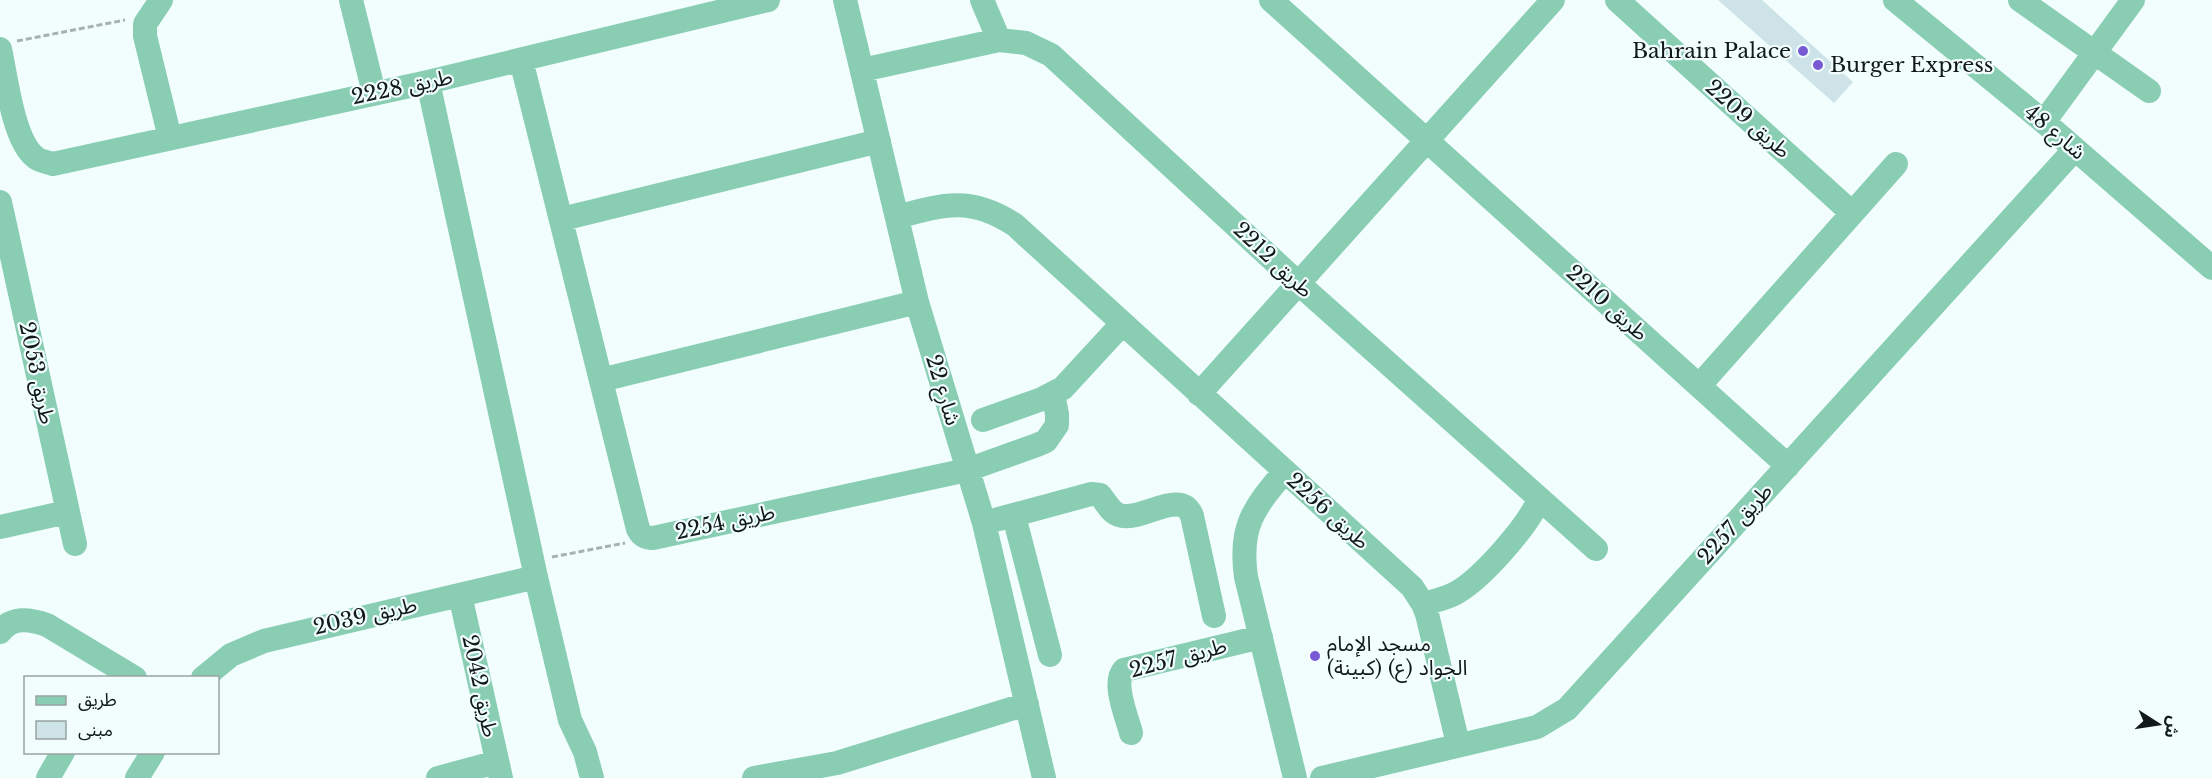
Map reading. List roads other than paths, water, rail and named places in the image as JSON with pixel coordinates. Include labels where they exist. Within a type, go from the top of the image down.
[{"type":"street","points":[[351,0],[374,93]]},
{"type":"street","name":"طريق 2228","points":[[6,45],[17,126],[24,146],[36,159],[52,164],[521,60],[703,8],[768,0]]},
{"type":"street","name":"شارع 22","points":[[845,0],[917,302],[966,470],[984,523],[1044,778]]},
{"type":"street","points":[[982,0],[999,40]]},
{"type":"street","name":"طريق 2210","points":[[1271,0],[1788,466]]},
{"type":"street","points":[[1199,394],[1553,0]]},
{"type":"street","name":"طريق 2209","points":[[1617,0],[1852,213]]},
{"type":"street","name":"شارع 48","points":[[1895,0],[2044,122],[2212,268]]},
{"type":"street","points":[[2020,0],[2149,91]]},
{"type":"street","points":[[2044,122],[2133,0]]},
{"type":"street","points":[[155,8],[145,24],[145,36],[170,138]]},
{"type":"street","name":"طريق 2212","points":[[862,70],[999,40],[1026,43],[1051,55],[1298,283],[1596,549]]},
{"type":"street","name":"طريق 2254","points":[[521,60],[641,535],[647,538],[966,470]]},
{"type":"street","points":[[428,82],[534,569],[570,720],[585,752],[592,778]]},
{"type":"street","points":[[562,219],[879,141]]},
{"type":"street","name":"طريق 2257","points":[[1322,778],[1537,727],[1567,710],[2075,149]]},
{"type":"street","points":[[1699,386],[1896,164]]},
{"type":"street","name":"طريق 2053","points":[[0,202],[75,544]]},
{"type":"street","name":"طريق 2256","points":[[897,217],[937,206],[957,204],[978,206],[997,213],[1015,225],[1412,586],[1423,604],[1458,744]]},
{"type":"street","points":[[601,380],[917,302]]},
{"type":"street","points":[[983,420],[1053,394],[1072,379],[1122,324]]},
{"type":"street","points":[[966,470],[1046,441],[1057,425],[1053,394]]},
{"type":"street","points":[[1284,472],[1263,497],[1252,516],[1245,535],[1243,556],[1260,637],[1295,778]]},
{"type":"street","points":[[984,523],[1090,494],[1100,495],[1113,512],[1125,516],[1172,505],[1182,505],[1192,516],[1214,616]]},
{"type":"street","points":[[1423,604],[1454,594],[1470,583],[1525,526],[1539,499]]},
{"type":"street","points":[[0,527],[67,512]]},
{"type":"street","points":[[1014,516],[1050,655]]},
{"type":"street","name":"طريق 2039","points":[[205,676],[231,655],[264,641],[460,594],[534,569]]},
{"type":"street","name":"طريق 2042","points":[[460,594],[499,770]]},
{"type":"street","points":[[1005,610],[1037,603]]},
{"type":"street","points":[[0,632],[17,620],[32,619],[47,625],[120,674]]},
{"type":"street","name":"طريق 2257","points":[[1131,734],[1119,685],[1120,674],[1124,670],[1260,637]]},
{"type":"street","points":[[753,778],[837,763],[1027,704]]},
{"type":"street","points":[[570,720],[571,756],[577,778]]},
{"type":"street","points":[[48,778],[62,754]]},
{"type":"street","points":[[137,778],[152,754]]},
{"type":"street","points":[[438,778],[499,770]]},
{"type":"place","name":"Bahrain Palace","points":[[1803,51]]},
{"type":"place","name":"Burger Express","points":[[1818,65]]},
{"type":"place","name":"مسجد الإمام الجواد (ع) (كبينة)","points":[[1315,656]]}]
